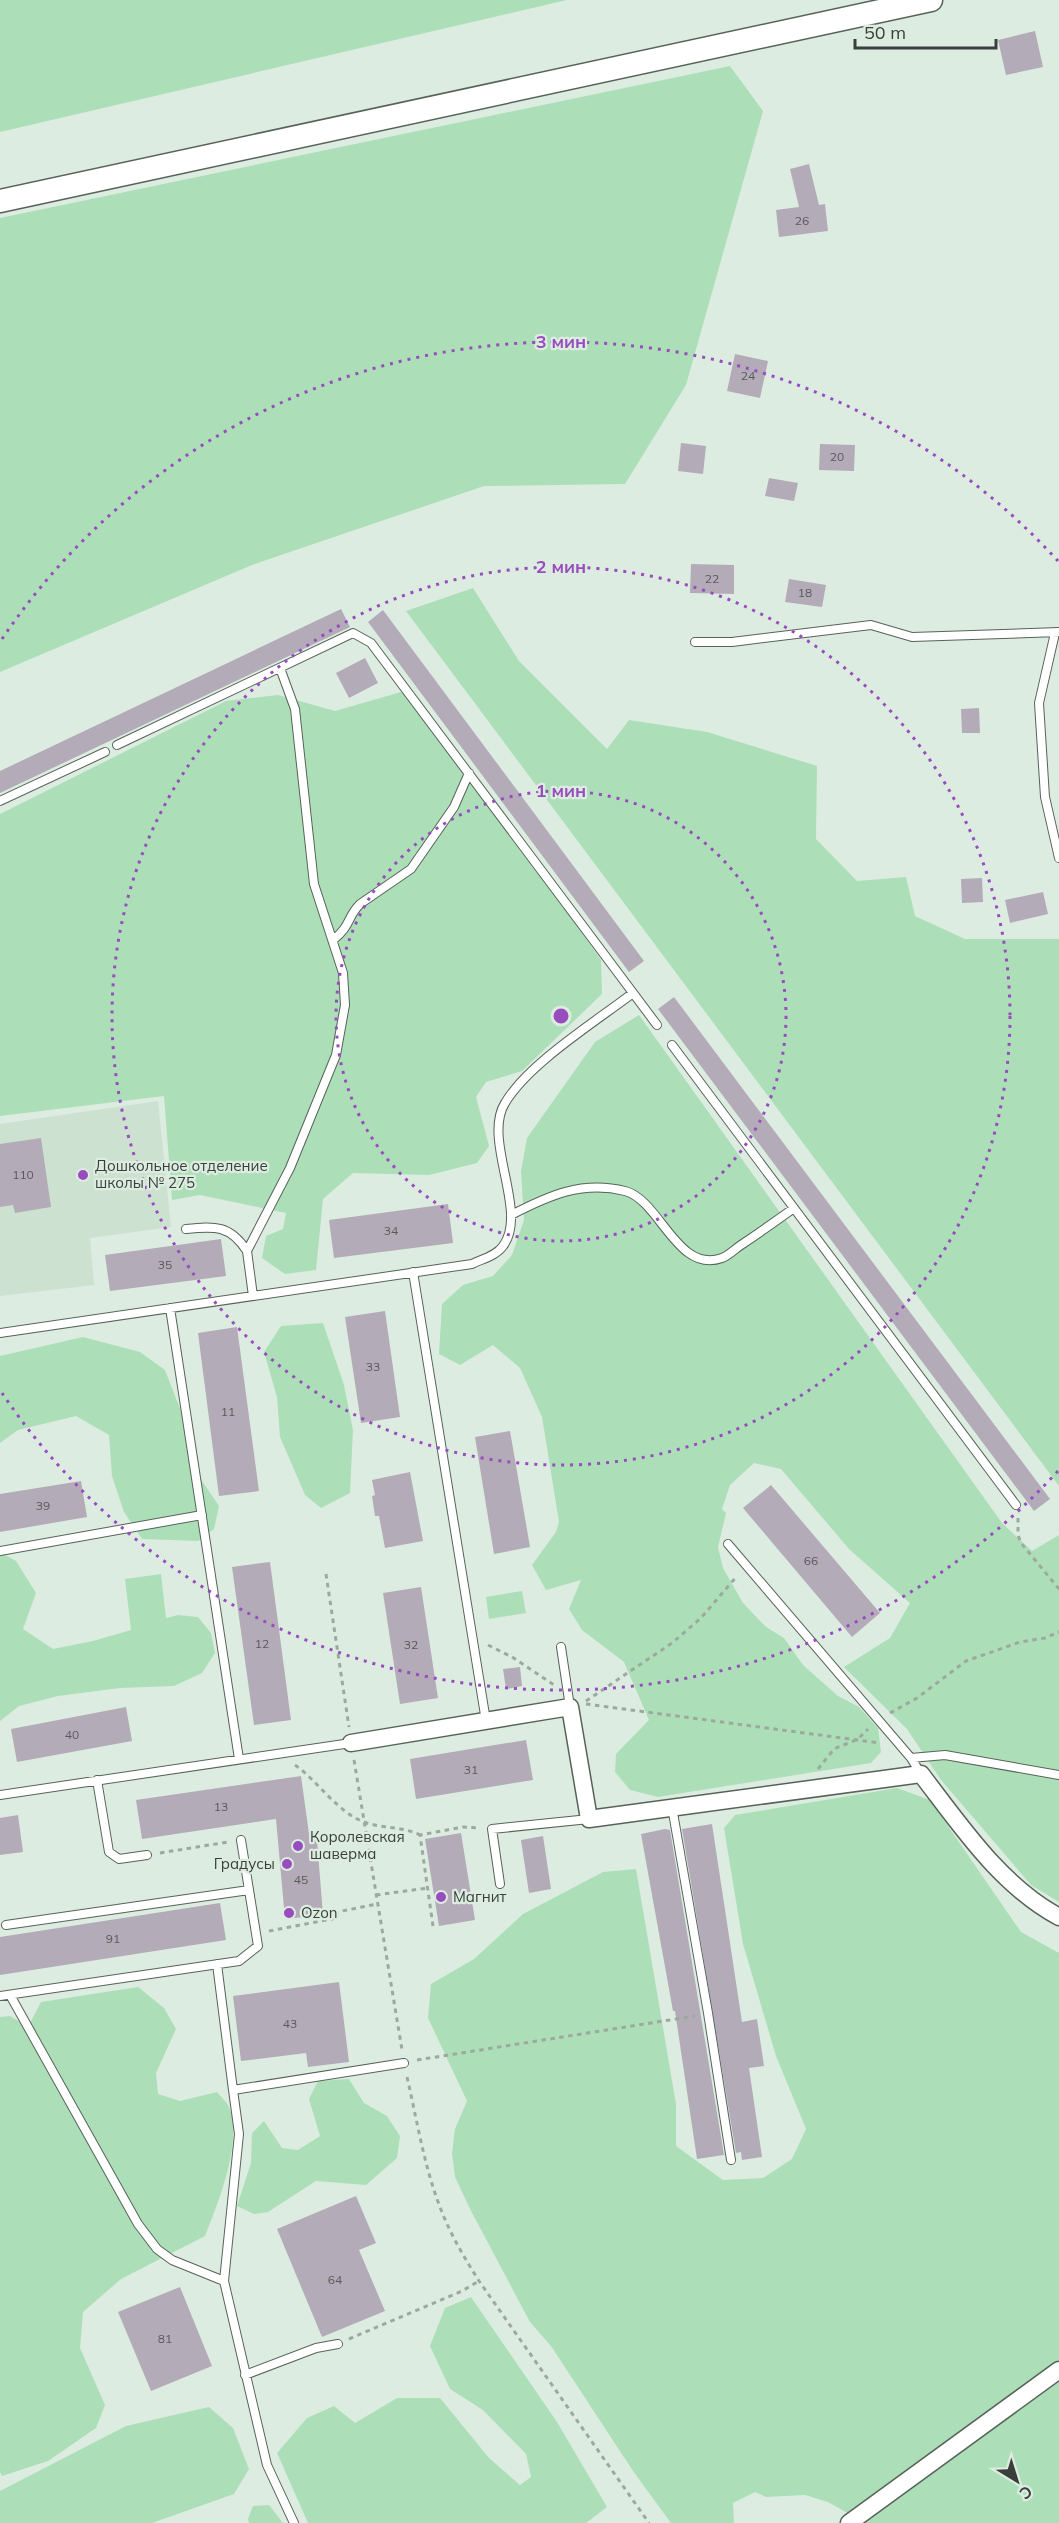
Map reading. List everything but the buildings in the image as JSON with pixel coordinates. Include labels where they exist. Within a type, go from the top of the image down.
[{"type":"street","points":[[0,201],[931,0]]},
{"type":"street","points":[[351,1743],[486,1721],[569,1701],[590,1819],[672,1806],[921,1774],[994,1866],[1044,1909],[1059,1917]]},
{"type":"street","points":[[849,2523],[1059,2370]]},
{"type":"lane","points":[[695,642],[732,642],[871,625],[912,637],[1057,632],[1039,703],[1045,797],[1059,858]]},
{"type":"lane","points":[[117,745],[353,633],[371,643],[657,1025]]},
{"type":"lane","points":[[247,1251],[290,1168],[336,1055],[345,1005],[343,973],[314,884],[295,709],[280,668]]},
{"type":"lane","points":[[0,801],[105,752]]},
{"type":"lane","points":[[333,940],[345,931],[354,910],[360,904],[411,869],[454,807],[469,773]]},
{"type":"lane","points":[[0,1333],[472,1264],[491,1256],[503,1247],[511,1232],[511,1215],[498,1130],[503,1105],[519,1083],[538,1066],[633,993]]},
{"type":"lane","points":[[672,1045],[1016,1505]]},
{"type":"lane","points":[[511,1215],[547,1197],[576,1187],[627,1191],[646,1205],[688,1254],[707,1260],[722,1258],[794,1208]]},
{"type":"lane","points":[[186,1228],[209,1226],[237,1236],[247,1251],[253,1296]]},
{"type":"lane","points":[[413,1272],[486,1721]]},
{"type":"lane","points":[[170,1308],[239,1759]]},
{"type":"lane","points":[[0,1551],[202,1515]]},
{"type":"lane","points":[[728,1544],[911,1758],[921,1774]]},
{"type":"lane","points":[[561,1647],[569,1701]]},
{"type":"lane","points":[[0,1795],[351,1743]]},
{"type":"lane","points":[[911,1758],[945,1755],[1059,1774]]},
{"type":"lane","points":[[97,1780],[109,1852],[119,1859],[147,1855]]},
{"type":"lane","points":[[672,1806],[731,2160]]},
{"type":"lane","points":[[500,1884],[492,1829],[590,1819]]},
{"type":"lane","points":[[0,1996],[239,1961],[258,1946],[242,1840]]},
{"type":"lane","points":[[6,1925],[249,1890]]},
{"type":"lane","points":[[217,1964],[239,2134],[224,2281],[267,2465],[294,2523]]},
{"type":"lane","points":[[10,1995],[138,2224],[157,2249],[172,2260],[224,2281]]},
{"type":"lane","points":[[233,2090],[404,2062]]},
{"type":"lane","points":[[245,2375],[316,2348],[338,2343]]},
{"type":"path","points":[[1016,1505],[1018,1535],[1021,1543],[1059,1589]]},
{"type":"path","points":[[746,1566],[701,1618],[672,1643],[580,1704],[858,1739],[902,1748]]},
{"type":"path","points":[[326,1574],[351,1743],[404,2062],[428,2171],[440,2207],[456,2243],[479,2281],[649,2523]]},
{"type":"path","points":[[794,1791],[810,1774],[821,1767],[834,1749],[858,1739],[879,1720],[917,1698],[966,1661],[1020,1642],[1046,1638],[1059,1632]]},
{"type":"path","points":[[472,1637],[512,1657],[569,1701]]},
{"type":"path","points":[[278,1753],[302,1770],[342,1808],[364,1822],[407,1829],[420,1835],[463,1827],[492,1829]]},
{"type":"path","points":[[420,1835],[433,1926]]},
{"type":"path","points":[[147,1855],[242,1840]]},
{"type":"path","points":[[376,1895],[428,1888]]},
{"type":"path","points":[[256,1934],[338,1918],[337,1912],[377,1904]]},
{"type":"path","points":[[404,2062],[454,2052],[708,2013]]},
{"type":"path","points":[[338,2343],[462,2291],[479,2281]]},
{"type":"shaded area","name":"Дошкольное отделение школы № 275","points":[[158,1101],[171,1227],[90,1238],[94,1285],[0,1296],[0,1124]]},
{"type":"green space","points":[[0,0],[567,0],[0,132]]},
{"type":"green space","points":[[730,66],[763,111],[686,385],[625,484],[484,486],[252,565],[0,672],[0,218]]},
{"type":"green space","points":[[473,588],[519,661],[607,749],[629,720],[707,732],[817,766],[816,839],[857,881],[906,877],[915,916],[965,939],[1059,939],[1059,1486],[406,611]]},
{"type":"green space","points":[[401,692],[412,698],[469,773],[601,960],[602,994],[522,1071],[486,1082],[476,1097],[489,1146],[477,1163],[429,1175],[353,1173],[323,1199],[316,1270],[285,1274],[262,1258],[266,1236],[283,1229],[286,1213],[200,1195],[172,1200],[164,1096],[0,1116],[0,814],[226,701],[278,695],[335,711]]},
{"type":"green space","points":[[639,1015],[1002,1523],[1032,1551],[1059,1535],[1059,1902],[1031,1885],[941,1780],[907,1729],[844,1667],[890,1638],[910,1603],[849,1549],[781,1469],[754,1463],[730,1485],[722,1509],[726,1513],[718,1547],[723,1568],[743,1603],[766,1627],[784,1638],[803,1665],[838,1696],[859,1707],[878,1728],[881,1752],[871,1763],[658,1797],[630,1790],[615,1772],[616,1754],[649,1720],[624,1662],[582,1630],[569,1609],[581,1580],[546,1590],[532,1565],[556,1532],[559,1522],[542,1417],[520,1368],[493,1345],[460,1365],[439,1354],[442,1304],[463,1285],[493,1276],[512,1255],[524,1220],[521,1171],[527,1138],[595,1042]]},
{"type":"green space","points":[[323,1323],[344,1385],[353,1430],[350,1493],[321,1508],[305,1495],[280,1437],[277,1397],[264,1352],[281,1326]]},
{"type":"green space","points":[[83,1337],[140,1352],[165,1370],[186,1424],[200,1478],[219,1506],[214,1529],[198,1541],[142,1539],[124,1512],[112,1476],[109,1435],[76,1416],[18,1430],[0,1443],[0,1356]]},
{"type":"green space","points":[[0,1552],[16,1561],[36,1593],[23,1629],[53,1649],[131,1630],[125,1579],[161,1574],[166,1618],[178,1615],[198,1617],[211,1633],[215,1653],[202,1673],[174,1686],[120,1688],[58,1696],[19,1706],[0,1721]]},
{"type":"green space","points":[[522,1591],[526,1613],[489,1619],[486,1597]]},
{"type":"green space","points":[[897,1788],[930,1800],[1021,1932],[1059,1953],[1059,2523],[865,2523],[828,2502],[805,2495],[766,2497],[755,2492],[733,2503],[734,2523],[671,2523],[633,2471],[551,2346],[530,2322],[455,2177],[452,2153],[455,2129],[467,2101],[428,2018],[431,1984],[474,1959],[523,1914],[603,1872],[636,1869],[676,2104],[676,2146],[723,2180],[763,2178],[792,2159],[806,2129],[776,2056],[743,1944],[724,1828],[735,1815]]},
{"type":"green space","points":[[138,1987],[164,2008],[176,2029],[156,2073],[158,2094],[180,2101],[217,2092],[229,2107],[233,2121],[233,2137],[227,2172],[205,2236],[121,2279],[83,2312],[80,2348],[105,2405],[96,2428],[48,2461],[2,2476],[0,2472],[0,2017],[10,2016],[28,2027],[41,2002]]},
{"type":"green space","points":[[349,2079],[364,2103],[387,2116],[400,2136],[397,2158],[366,2185],[316,2181],[268,2212],[254,2214],[237,2206],[251,2163],[252,2133],[264,2121],[282,2148],[298,2150],[320,2136],[309,2099],[318,2081]]},
{"type":"green space","points":[[471,2297],[557,2422],[607,2507],[586,2523],[308,2523],[277,2453],[307,2418],[334,2406],[355,2423],[397,2398],[440,2398],[489,2458],[520,2485],[531,2477],[526,2454],[483,2410],[450,2389],[430,2346],[445,2308]]},
{"type":"green space","points":[[209,2407],[233,2428],[249,2469],[234,2494],[152,2523],[0,2523],[0,2491],[126,2426]]},
{"type":"green space","points":[[269,2505],[283,2523],[249,2523],[248,2519],[253,2506]]},
{"type":"place","name":"Дошкольное отделение школы № 275","points":[[83,1175]]},
{"type":"place","name":"Королевская шаверма","points":[[298,1846]]},
{"type":"place","name":"Градусы","points":[[287,1864]]},
{"type":"place","name":"Магнит","points":[[441,1897]]},
{"type":"place","name":"Ozon","points":[[289,1913]]}]
